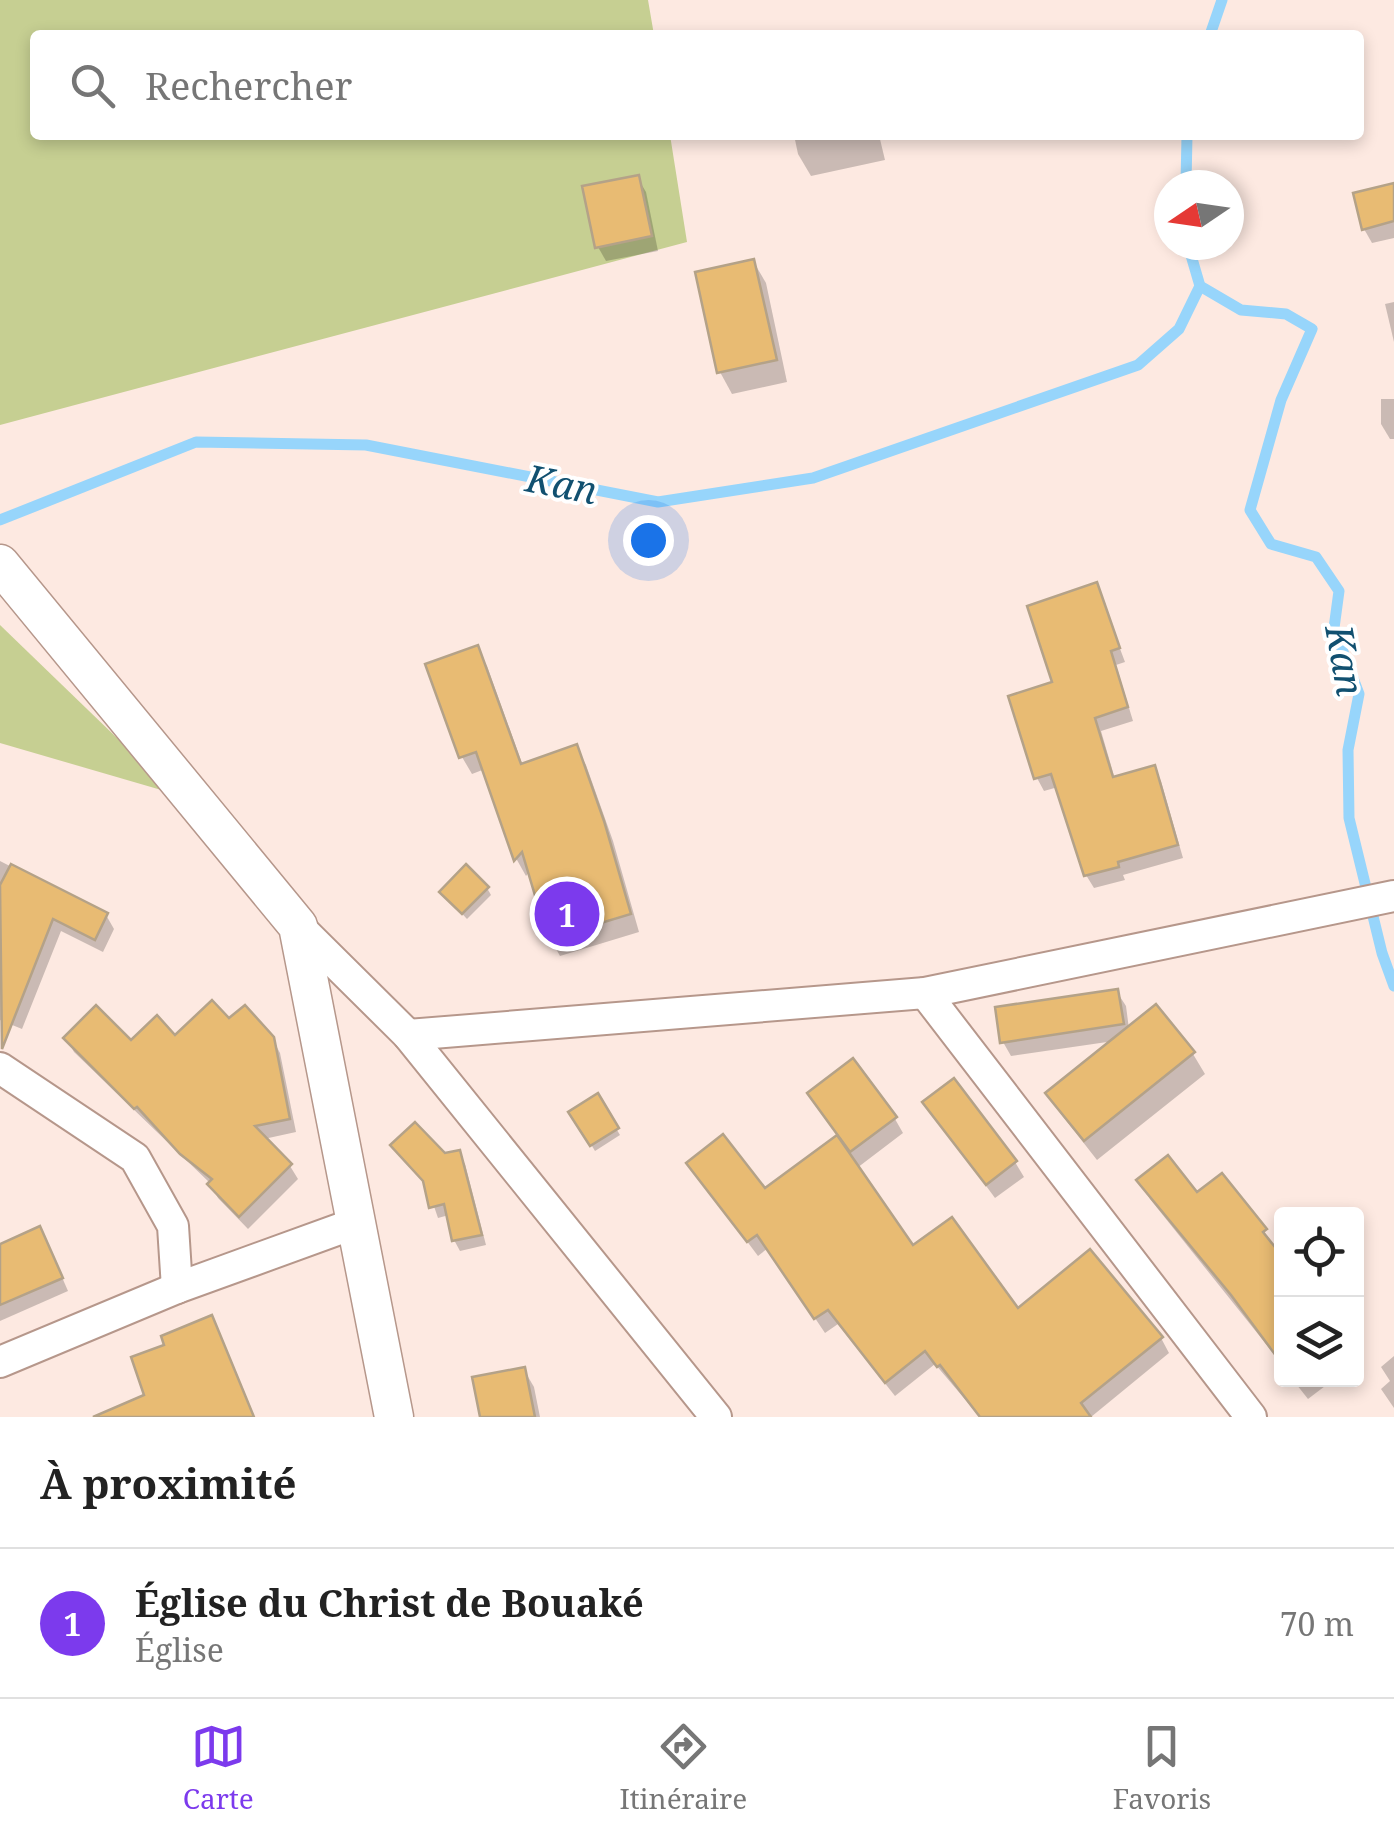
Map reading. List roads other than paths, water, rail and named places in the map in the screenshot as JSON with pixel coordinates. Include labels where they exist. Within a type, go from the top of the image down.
[{"type":"street","points":[[0,564],[298,926],[408,1035],[716,1417]]},
{"type":"street","points":[[408,1035],[925,993],[1394,896]]},
{"type":"street","points":[[298,926],[394,1417]]},
{"type":"street","points":[[925,993],[1251,1417]]},
{"type":"street","points":[[0,1068],[136,1158],[173,1226],[177,1288]]},
{"type":"street","points":[[0,1362],[177,1288],[356,1223]]},
{"type":"waterway","name":"Kan","points":[[1212,30],[1222,0]]},
{"type":"waterway","name":"Kan","points":[[1186,170],[1187,140]]},
{"type":"waterway","name":"Kan","points":[[1192,260],[1200,286],[1241,310],[1286,314],[1312,329],[1281,400],[1250,510],[1271,544],[1316,557],[1339,591],[1334,628],[1359,694],[1348,750],[1349,818],[1382,953],[1394,986]]},
{"type":"waterway","name":"Kan","points":[[0,520],[196,442],[366,445],[658,502],[813,478],[1138,365],[1179,329],[1200,286]]},
{"type":"place","name":"Église du Christ de Bouaké","points":[[567,914]]}]
